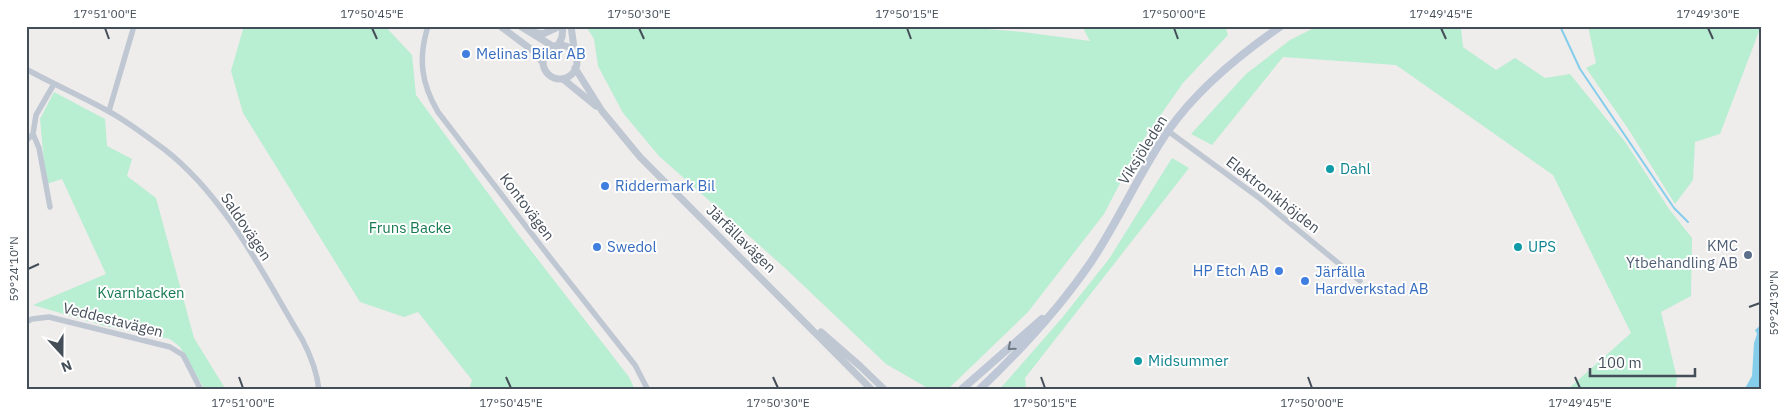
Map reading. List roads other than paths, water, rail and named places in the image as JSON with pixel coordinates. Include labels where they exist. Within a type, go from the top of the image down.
[{"type":"main road","name":"Viksjöleden","points":[[979,390],[1023,346],[1090,262],[1168,131],[1189,105],[1221,72],[1281,26]]},
{"type":"main road","name":"Viksjöleden","points":[[961,390],[1053,310]]},
{"type":"street","points":[[109,112],[134,26]]},
{"type":"street","name":"Kontovägen","points":[[428,26],[421,55],[422,71],[426,89],[438,112],[635,365],[648,390]]},
{"type":"street","points":[[500,26],[536,53],[549,75],[562,79],[571,75],[575,68],[571,26]]},
{"type":"street","points":[[524,28],[543,34],[560,26]]},
{"type":"street","points":[[543,64],[544,55],[556,46],[562,37],[564,26]]},
{"type":"street","points":[[524,28],[556,46],[570,49],[575,55]]},
{"type":"street","name":"Järfällavägen","points":[[575,68],[602,111],[640,157],[872,390]]},
{"type":"street","name":"Saldovägen","points":[[26,69],[109,112],[171,155],[204,188],[224,212],[307,348],[318,375],[319,390]]},
{"type":"street","name":"Järfällavägen","points":[[562,79],[602,111]]},
{"type":"street","points":[[50,207],[39,148],[33,134],[36,116],[54,84]]},
{"type":"street","name":"Elektronikhöjden","points":[[1168,131],[1258,198],[1360,280]]},
{"type":"street","points":[[26,141],[33,134]]},
{"type":"street","name":"Järfällavägen","points":[[781,297],[885,390]]},
{"type":"street","name":"Veddestavägen","points":[[26,322],[32,318],[49,317],[170,347],[184,355],[201,390]]},
{"type":"water","points":[[1762,324],[1762,388],[1761,390],[1744,390],[1752,376],[1754,343],[1757,334],[1755,330]]},
{"type":"waterway","points":[[1560,26],[1580,69],[1674,208],[1688,222]]},
{"type":"place","name":"Melinas Bilar AB","points":[[466,54]]},
{"type":"place","name":"Dahl","points":[[1330,169]]},
{"type":"place","name":"Riddermark Bil","points":[[605,186]]},
{"type":"place","name":"Swedol","points":[[597,247]]},
{"type":"place","name":"UPS","points":[[1518,247]]},
{"type":"place","name":"KMC Ytbehandling AB","points":[[1748,255]]},
{"type":"place","name":"HP Etch AB","points":[[1279,271]]},
{"type":"place","name":"Järfälla Hardverkstad AB","points":[[1305,281]]},
{"type":"place","name":"Midsummer","points":[[1138,361]]},
{"type":"park label","name":"Fruns Backe","points":[[410,228]]},
{"type":"park label","name":"Kvarnbacken","points":[[141,293]]}]
